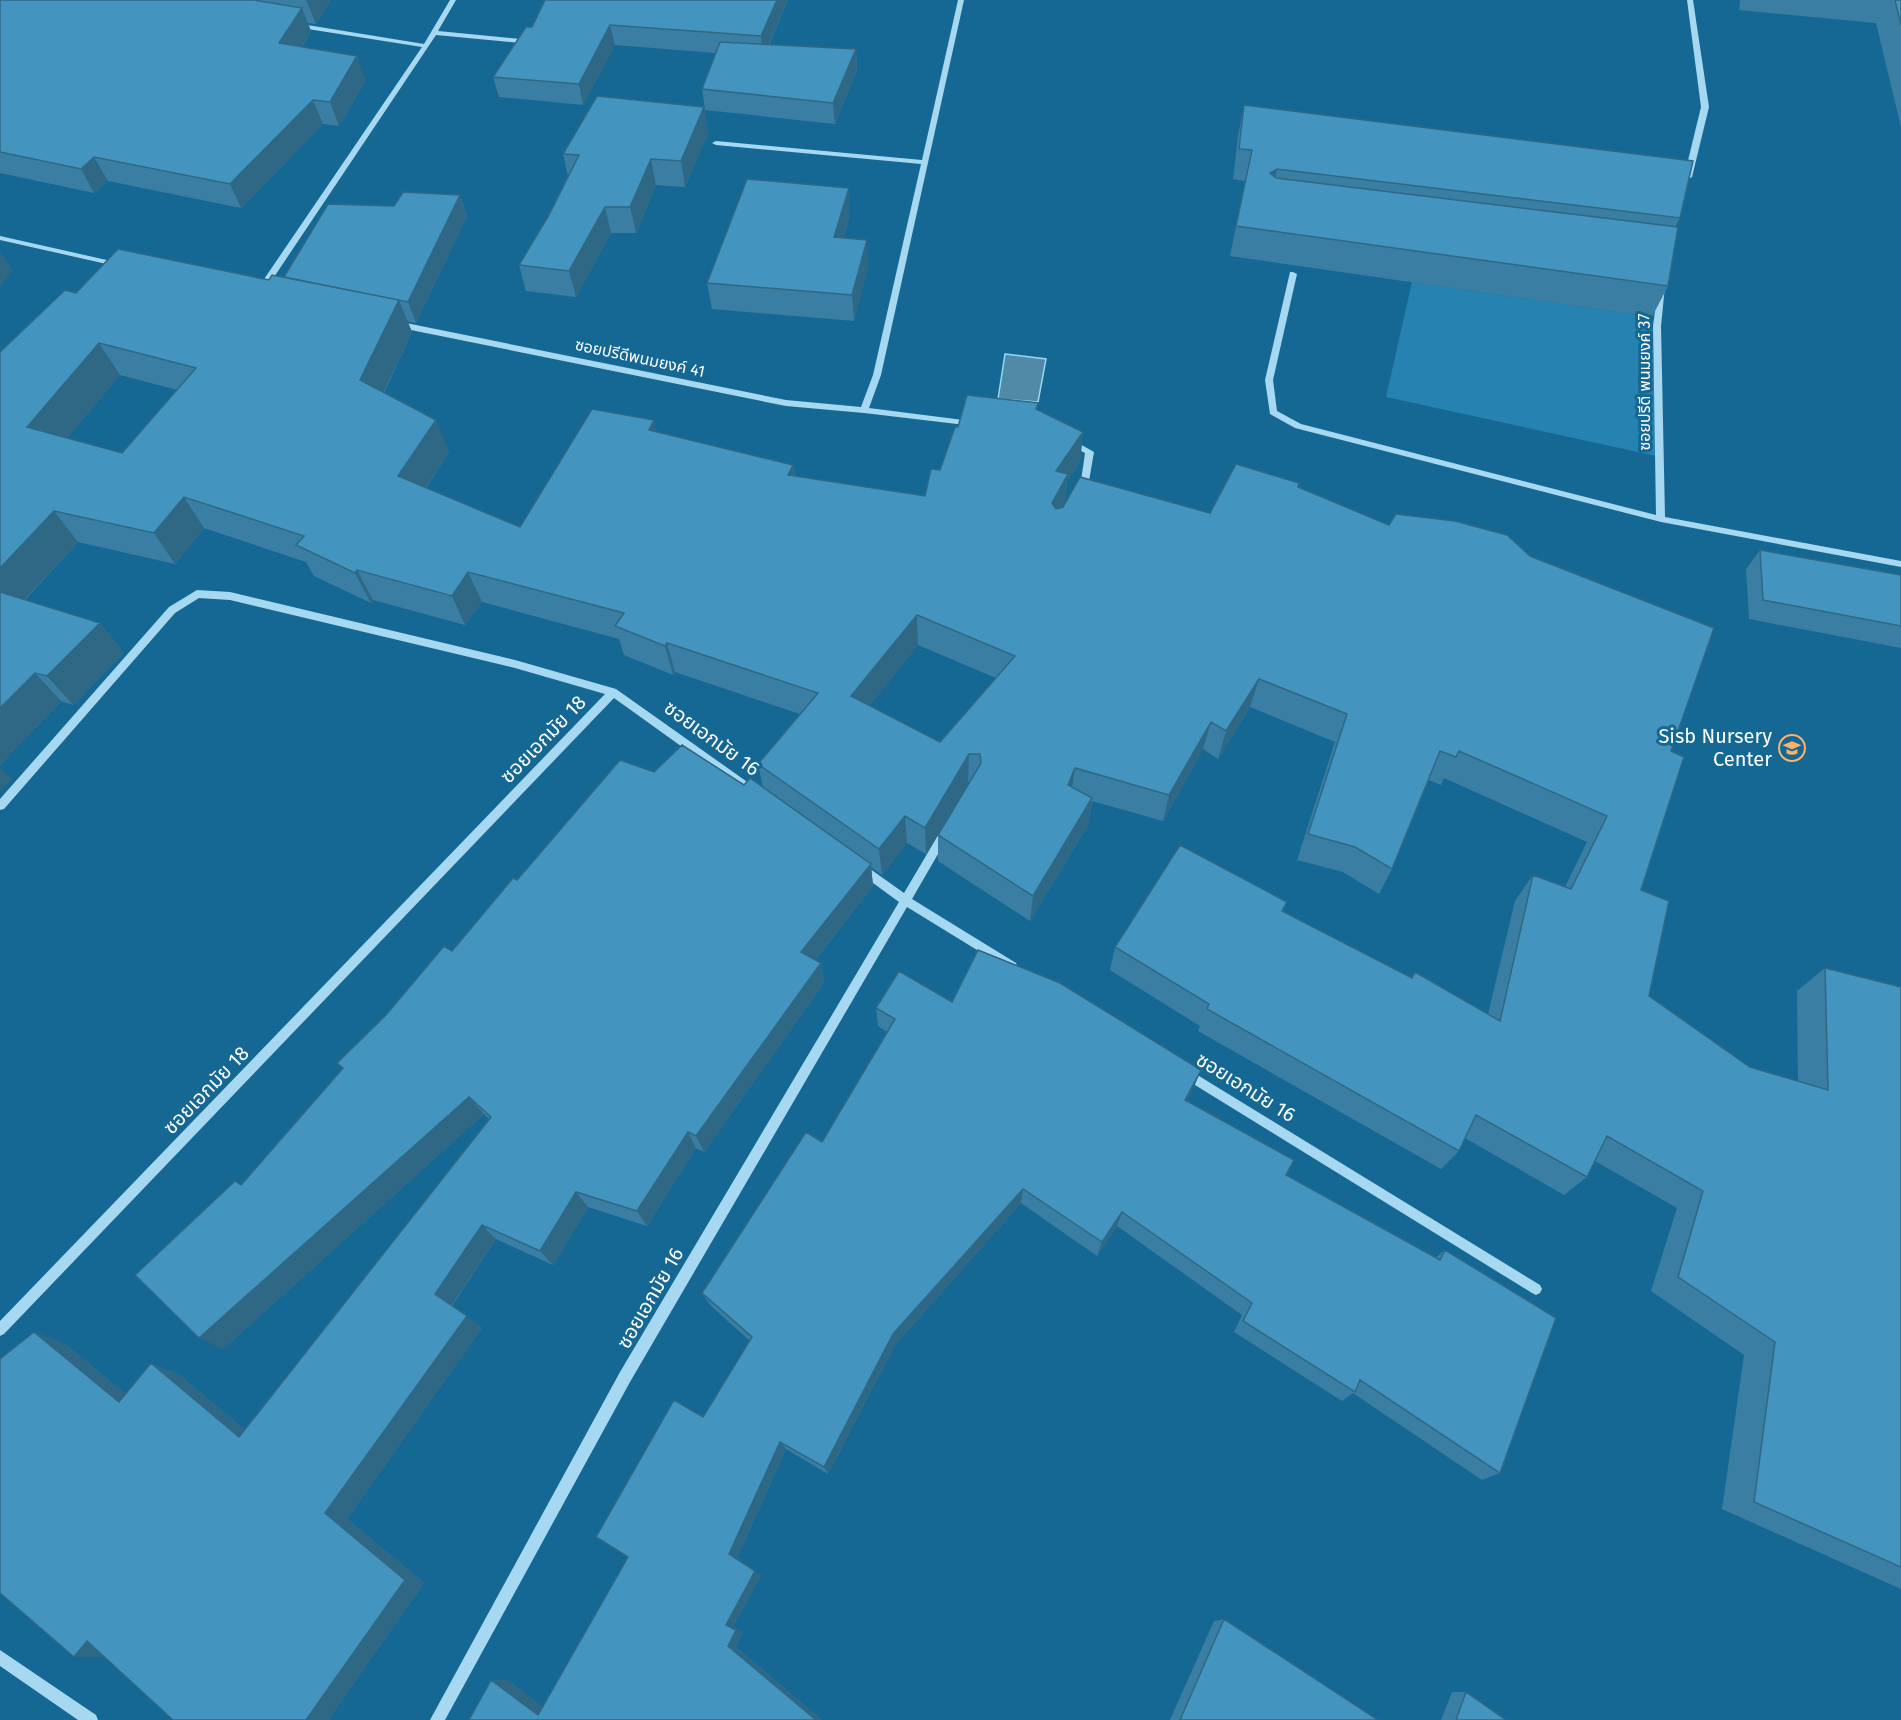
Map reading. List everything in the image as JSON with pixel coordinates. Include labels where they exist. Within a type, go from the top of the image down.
[{"type":"street","points":[[269,298],[258,296],[426,46],[453,0]]},
{"type":"street","points":[[864,410],[877,375],[961,0]]},
{"type":"street","points":[[1687,182],[1705,107],[1690,0]]},
{"type":"street","points":[[285,23],[426,46]]},
{"type":"street","points":[[434,33],[531,42]]},
{"type":"street","points":[[716,143],[924,162]]},
{"type":"street","points":[[0,238],[129,267]]},
{"type":"street","points":[[1293,274],[1269,380],[1273,412],[1298,426],[1661,519],[1901,564]]},
{"type":"street","name":"ซอยปรีดี พนมยงค์ 37","points":[[1661,519],[1657,326],[1664,276]]},
{"type":"street","name":"ซอยปรีดีพนมยงค์ 41","points":[[387,322],[786,403],[864,410],[980,425]]},
{"type":"street","points":[[1058,436],[1090,452],[1085,481],[1075,499]]},
{"type":"street","name":"ซอยเอกมัย 18","points":[[0,806],[172,610],[197,594],[230,596],[515,664],[613,692],[0,1330]]},
{"type":"street","name":"ซอยเอกมัย 16","points":[[613,692],[769,803]]},
{"type":"street","name":"ซอยเอกมัย 16","points":[[437,1720],[625,1377],[951,824]]},
{"type":"street","points":[[857,866],[906,901],[1028,976]]},
{"type":"street","name":"ซอยเอกมัย 16","points":[[1170,1063],[1536,1289]]},
{"type":"street","points":[[0,1657],[91,1720]]},
{"type":"shaded area","points":[[1412,282],[1652,317],[1656,456],[1386,397]]},
{"type":"shaded area","points":[[1005,354],[1046,359],[1038,402],[998,399]]},
{"type":"building","points":[[0,0],[254,0],[302,8],[279,43],[357,56],[330,102],[313,100],[230,184],[94,157],[81,169],[0,152]]},
{"type":"building","points":[[545,0],[777,0],[761,36],[610,25],[579,84],[493,77],[526,27],[532,27]]},
{"type":"building","points":[[1895,0],[1901,0],[1901,25]]},
{"type":"building","points":[[720,42],[856,49],[833,103],[702,89]]},
{"type":"building","points":[[597,96],[704,107],[681,161],[651,159],[630,207],[605,207],[569,271],[519,265],[549,215],[579,155],[563,154]]},
{"type":"building","points":[[1244,105],[1693,161],[1680,218],[1277,169],[1270,173],[1276,178],[1678,227],[1668,286],[1236,226],[1252,150],[1239,149]]},
{"type":"building","points":[[747,179],[849,188],[834,237],[867,240],[852,295],[707,283]]},
{"type":"building","points":[[403,192],[460,195],[408,302],[284,277],[328,204],[394,206]]},
{"type":"building","points":[[118,249],[269,280],[272,275],[399,300],[360,380],[436,420],[398,476],[520,527],[592,409],[654,420],[649,430],[793,465],[788,475],[925,496],[931,469],[940,470],[955,427],[958,427],[967,395],[1038,403],[1036,409],[1083,432],[1056,471],[1068,474],[1052,503],[1056,509],[1063,507],[1080,477],[1210,513],[1236,464],[1299,483],[1298,487],[1389,525],[1396,514],[1455,521],[1507,535],[1530,556],[1714,628],[1671,751],[1684,757],[1641,890],[1669,901],[1649,996],[1750,1067],[1828,1090],[1825,968],[1901,987],[1901,1567],[1754,1502],[1775,1342],[1678,1277],[1703,1191],[1607,1136],[1587,1177],[1476,1115],[1459,1151],[1207,1009],[1209,1004],[1115,947],[1180,845],[1287,902],[1282,911],[1412,978],[1415,972],[1500,1021],[1533,875],[1571,889],[1607,816],[1459,751],[1456,757],[1440,751],[1392,869],[1355,847],[1308,834],[1347,714],[1259,679],[1226,731],[1211,722],[1169,795],[1075,768],[1068,785],[1092,798],[1033,896],[938,835],[981,763],[980,754],[969,754],[925,828],[905,816],[879,849],[758,764],[818,693],[667,643],[665,646],[615,626],[624,613],[468,572],[452,596],[357,570],[355,573],[296,545],[304,536],[184,497],[154,533],[54,511],[0,568],[0,352],[65,290],[76,293]],"holes":[[[99,343],[196,368],[122,453],[27,427]],[[917,615],[1015,656],[940,742],[851,696]]]},
{"type":"building","points":[[1760,550],[1901,575],[1901,626],[1763,600]]},
{"type":"building","points":[[0,592],[100,623],[47,676],[35,673],[0,708]]},
{"type":"building","points":[[682,745],[744,785],[750,778],[871,864],[801,952],[821,963],[696,1136],[688,1132],[637,1211],[576,1192],[540,1251],[482,1225],[435,1294],[467,1316],[325,1513],[405,1580],[306,1720],[173,1720],[87,1641],[74,1657],[0,1593],[0,1359],[34,1332],[119,1402],[151,1363],[239,1437],[491,1117],[469,1097],[199,1338],[135,1275],[235,1181],[241,1185],[343,1068],[337,1063],[386,1015],[444,946],[452,951],[513,878],[517,880],[620,760],[654,772]]},
{"type":"building","points":[[978,950],[1060,983],[1201,1070],[1185,1100],[1294,1160],[1286,1175],[1440,1260],[1445,1250],[1556,1318],[1500,1473],[1360,1380],[1355,1392],[1243,1321],[1252,1303],[1122,1212],[1102,1242],[1023,1189],[893,1334],[824,1467],[780,1442],[729,1554],[755,1571],[726,1625],[736,1630],[728,1646],[816,1720],[469,1720],[491,1680],[538,1715],[628,1557],[596,1537],[674,1400],[703,1417],[752,1337],[702,1293],[806,1132],[822,1142],[895,1019],[876,1008],[899,971],[952,1002]]},
{"type":"building","points":[[1224,1619],[1378,1720],[1180,1720]]},
{"type":"building","points":[[1466,1692],[1506,1720],[1456,1720]]},
{"type":"place","name":"Sisb Nursery Center","points":[[1792,748]]}]
